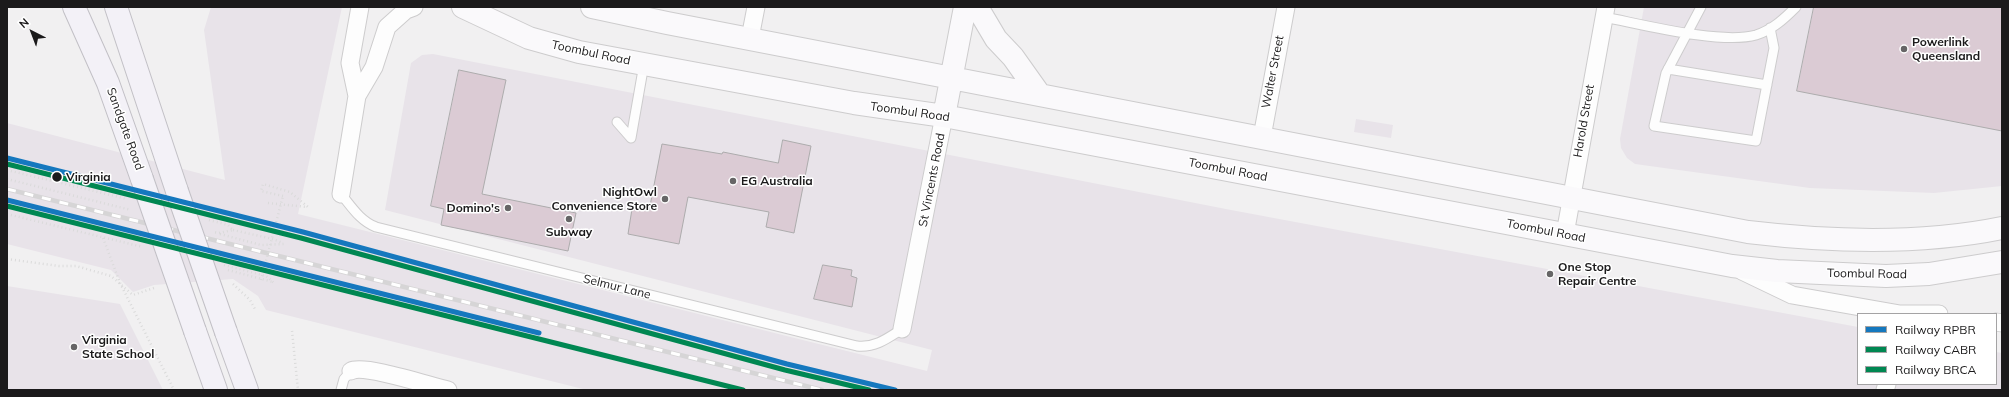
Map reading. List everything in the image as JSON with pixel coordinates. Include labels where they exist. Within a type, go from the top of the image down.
[{"type":"highway","name":"Sandgate Road","points":[[74,7],[108,83],[216,390]]},
{"type":"highway","points":[[116,7],[177,191],[247,390]]},
{"type":"main road","points":[[592,7],[1571,197],[1707,225],[1787,236],[1872,240],[1960,235],[2002,228]]},
{"type":"main road","name":"St Vincents Road","points":[[944,116],[965,7]]},
{"type":"main road","points":[[977,7],[996,39],[1013,58],[1040,95]]},
{"type":"main road","name":"Toombul Road","points":[[467,8],[529,38],[579,52],[854,104],[944,116],[1732,266],[1777,271],[1886,276],[1929,274],[2002,262]]},
{"type":"street","points":[[358,96],[350,63],[360,7]]},
{"type":"street","points":[[341,194],[358,96],[374,67],[387,27],[406,10],[414,7]]},
{"type":"street","points":[[750,38],[756,7]]},
{"type":"street","name":"Walter Street","points":[[1262,137],[1286,7]]},
{"type":"street","name":"Harold Street","points":[[1564,234],[1605,12]]},
{"type":"street","name":"St Vincents Road","points":[[902,329],[944,116]]},
{"type":"street","points":[[1732,266],[1792,295],[1894,313]]},
{"type":"street","points":[[351,371],[355,369],[371,370],[448,390]]},
{"type":"lane","points":[[1701,7],[1668,69],[1654,126],[1756,141],[1774,48],[1770,28]]},
{"type":"lane","points":[[1605,12],[1687,32],[1735,38],[1755,35],[1770,28],[1784,19],[1796,7]]},
{"type":"lane","points":[[617,122],[631,138],[644,64]]},
{"type":"lane","points":[[1668,69],[1767,85]]},
{"type":"lane","name":"Selmur Lane","points":[[341,194],[361,218],[376,227],[857,346],[865,347],[876,344],[902,329]]},
{"type":"lane","points":[[341,390],[344,379],[351,371]]},
{"type":"path","points":[[7,170],[130,200]]},
{"type":"path","points":[[7,179],[136,212]]},
{"type":"path","points":[[261,280],[273,239],[281,206],[283,196],[261,191],[263,184],[290,192],[308,207],[268,203],[281,206]]},
{"type":"path","points":[[205,219],[228,225],[233,230]]},
{"type":"path","points":[[211,231],[261,245],[284,244],[273,239],[233,230],[219,233]]},
{"type":"path","points":[[103,238],[120,283],[174,390]]},
{"type":"path","points":[[7,259],[59,266],[76,266],[111,276],[133,295],[154,288]]},
{"type":"path","points":[[228,271],[274,283]]},
{"type":"path","points":[[231,283],[250,300],[256,311]]},
{"type":"path","points":[[292,331],[298,390]]},
{"type":"shaded area","points":[[211,7],[342,7],[298,214],[927,371],[932,350],[385,210],[411,63],[422,55],[433,54],[1231,210],[1857,327],[1857,385],[1997,385],[1997,352],[2002,353],[2002,390],[587,390],[266,310],[258,296],[233,279],[154,285],[133,292],[111,270],[7,244],[7,123],[225,180],[204,30]]},
{"type":"shaded area","points":[[1644,7],[2002,7],[2002,186],[1934,193],[1810,188],[1635,164],[1627,158],[1621,148],[1620,139]]},
{"type":"shaded area","points":[[1356,119],[1393,125],[1391,138],[1354,132]]},
{"type":"shaded area","name":"Virginia State School","points":[[7,286],[120,304],[163,390],[7,390]]},
{"type":"building","name":"Powerlink Queensland","points":[[1814,7],[2002,7],[2002,131],[1797,91]]},
{"type":"building","points":[[459,70],[506,80],[482,194],[576,213],[568,251],[441,225],[444,209],[431,206]]},
{"type":"building","points":[[783,140],[811,146],[794,233],[766,227],[769,212],[688,197],[679,244],[628,234],[632,209],[649,211],[662,144],[722,154],[723,152],[778,163]]},
{"type":"building","points":[[823,265],[852,270],[851,276],[857,278],[852,307],[814,299]]},
{"type":"railway","points":[[7,189],[822,390]]},
{"type":"rail line","name":"RPBR","points":[[7,158],[303,232],[787,364],[895,390]]},
{"type":"rail line","name":"CABR","points":[[7,164],[301,238],[785,370],[869,390]]},
{"type":"rail line","name":"RPBR","points":[[7,200],[539,333]]},
{"type":"rail line","name":"BRCA","points":[[7,206],[743,390]]},
{"type":"place","name":"Powerlink Queensland","points":[[1904,49]]},
{"type":"place","name":"Virginia","points":[[57,177]]},
{"type":"place","name":"EG Australia","points":[[733,181]]},
{"type":"place","name":"NightOwl Convenience Store","points":[[665,199]]},
{"type":"place","name":"Domino's","points":[[508,208]]},
{"type":"place","name":"Subway","points":[[569,219]]},
{"type":"place","name":"One Stop Repair Centre","points":[[1550,274]]},
{"type":"place","name":"Virginia State School","points":[[74,347]]}]
